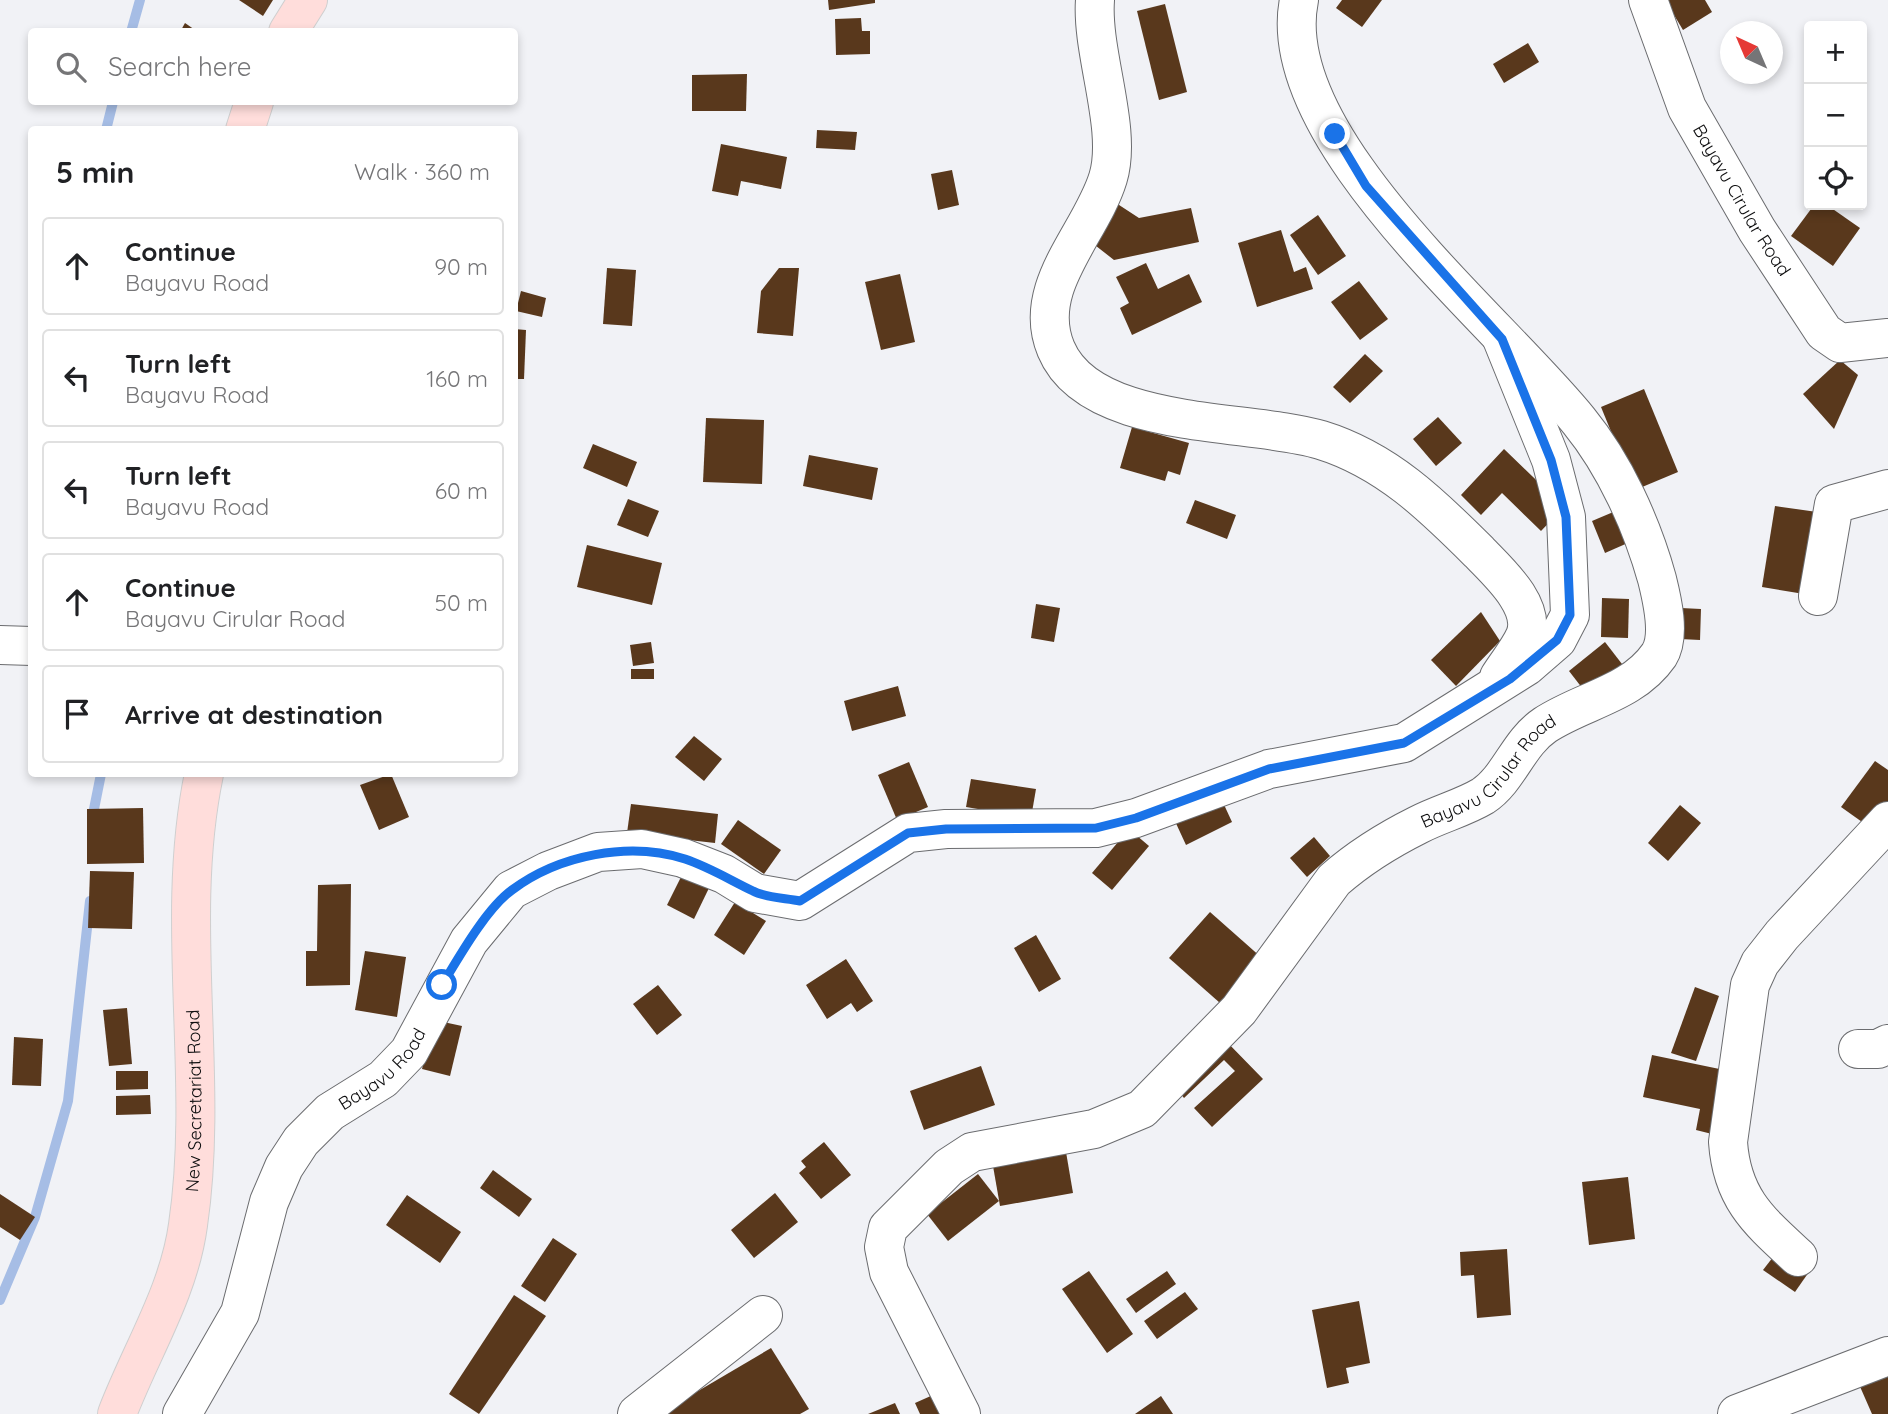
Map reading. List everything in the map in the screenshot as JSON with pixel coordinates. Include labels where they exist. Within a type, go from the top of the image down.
[{"type":"main road","points":[[290,28],[308,0]]},
{"type":"main road","points":[[246,126],[253,105]]},
{"type":"main road","name":"New Secretariat Road","points":[[117,1414],[136,1363],[173,1290],[188,1227],[197,1136],[192,867],[204,777]]},
{"type":"street","points":[[1095,0],[1113,155],[1102,193],[1054,287],[1049,315],[1056,349],[1083,384],[1111,400],[1142,409],[1321,440],[1373,462],[1421,495],[1500,574],[1518,599],[1526,618],[1525,635],[1491,690]]},
{"type":"street","name":"Bayavu Cirular Road","points":[[961,1414],[890,1272],[884,1247],[888,1228],[902,1212],[949,1167],[972,1152],[1094,1129],[1142,1109],[1239,1010],[1334,880],[1351,865],[1410,829],[1484,795],[1517,751],[1544,726],[1644,674],[1662,651],[1664,624],[1661,594],[1650,554],[1611,470],[1581,422],[1502,339],[1366,186],[1310,93],[1297,53],[1298,0]]},
{"type":"street","name":"Bayavu Cirular Road","points":[[1648,0],[1687,108],[1756,230],[1824,332],[1840,344],[1888,338]]},
{"type":"street","name":"Bayavu Road","points":[[181,1414],[240,1313],[269,1202],[284,1167],[301,1141],[330,1112],[383,1079],[409,1052],[442,985],[469,941],[511,890],[548,871],[598,852],[642,849],[693,862],[724,874],[755,892],[800,901],[908,833],[946,829],[1096,828],[1136,818],[1269,769],[1404,743],[1527,666],[1557,640],[1570,615],[1566,517],[1551,460],[1502,339]]},
{"type":"street","points":[[1818,596],[1833,504],[1888,489]]},
{"type":"street","points":[[0,645],[28,646]]},
{"type":"street","points":[[1798,1257],[1748,1208],[1730,1164],[1728,1142],[1751,985],[1760,963],[1782,935],[1888,821]]},
{"type":"street","points":[[637,1414],[763,1315]]},
{"type":"street","points":[[1737,1414],[1888,1356]]},
{"type":"building","points":[[239,0],[273,0],[263,16]]},
{"type":"building","points":[[828,0],[875,0],[875,3],[829,10]]},
{"type":"building","points":[[1342,0],[1382,0],[1362,27],[1336,8]]},
{"type":"building","points":[[1665,0],[1705,0],[1712,12],[1683,30]]},
{"type":"building","points":[[1165,4],[1187,92],[1159,100],[1137,11]]},
{"type":"building","points":[[861,18],[862,31],[870,31],[870,54],[836,55],[835,19]]},
{"type":"building","points":[[1528,43],[1539,62],[1504,83],[1493,64]]},
{"type":"building","points":[[747,74],[746,111],[692,111],[692,75]]},
{"type":"building","points":[[817,130],[857,132],[855,150],[816,148]]},
{"type":"building","points":[[721,144],[787,157],[781,189],[741,181],[738,196],[712,191]]},
{"type":"building","points":[[952,170],[959,205],[938,210],[931,174]]},
{"type":"building","points":[[1116,203],[1139,218],[1191,208],[1199,242],[1114,260],[1091,242]]},
{"type":"building","points":[[1810,210],[1834,210],[1860,228],[1833,266],[1791,236]]},
{"type":"building","points":[[1318,215],[1346,256],[1318,275],[1290,235]]},
{"type":"building","points":[[1281,230],[1294,272],[1306,267],[1313,289],[1257,307],[1238,243]]},
{"type":"building","points":[[1146,263],[1158,289],[1189,274],[1202,302],[1132,335],[1120,308],[1129,303],[1116,277]]},
{"type":"building","points":[[607,268],[636,270],[632,326],[603,324]]},
{"type":"building","points":[[779,268],[799,268],[793,336],[757,333],[761,291]]},
{"type":"building","points":[[900,274],[915,342],[881,350],[865,282]]},
{"type":"building","points":[[1359,281],[1388,319],[1360,340],[1331,302]]},
{"type":"building","points":[[521,291],[546,298],[542,317],[518,311]]},
{"type":"building","points":[[518,329],[526,330],[524,379],[518,379]]},
{"type":"building","points":[[1365,354],[1383,371],[1350,403],[1333,387]]},
{"type":"building","points":[[1840,360],[1858,375],[1834,429],[1803,394]]},
{"type":"building","points":[[1644,389],[1678,472],[1635,490],[1601,407]]},
{"type":"building","points":[[1438,417],[1462,443],[1436,466],[1413,439]]},
{"type":"building","points":[[706,418],[764,420],[762,484],[703,482]]},
{"type":"building","points":[[1132,427],[1189,443],[1180,475],[1168,471],[1165,481],[1120,468]]},
{"type":"building","points":[[593,444],[637,462],[627,487],[583,468]]},
{"type":"building","points":[[1504,449],[1564,507],[1541,531],[1502,493],[1481,515],[1461,495]]},
{"type":"building","points":[[809,455],[878,468],[872,500],[803,486]]},
{"type":"building","points":[[628,499],[659,511],[648,537],[617,525]]},
{"type":"building","points":[[1195,500],[1236,515],[1227,539],[1186,523]]},
{"type":"building","points":[[1775,506],[1817,512],[1804,594],[1762,587]]},
{"type":"building","points":[[1618,510],[1630,542],[1605,553],[1592,521]]},
{"type":"building","points":[[587,545],[662,563],[652,605],[577,587]]},
{"type":"building","points":[[1602,598],[1629,599],[1628,638],[1601,637]]},
{"type":"building","points":[[1036,604],[1060,608],[1054,642],[1031,638]]},
{"type":"building","points":[[1681,608],[1701,609],[1700,640],[1680,639]]},
{"type":"building","points":[[1481,612],[1500,641],[1456,686],[1431,660]]},
{"type":"building","points":[[651,642],[654,663],[633,666],[630,645]]},
{"type":"building","points":[[1605,642],[1622,664],[1586,693],[1569,671]]},
{"type":"building","points":[[631,669],[654,669],[654,679],[631,679]]},
{"type":"building","points":[[898,686],[906,716],[852,731],[844,701]]},
{"type":"building","points":[[694,736],[722,759],[704,781],[675,757]]},
{"type":"building","points":[[1875,761],[1888,770],[1888,807],[1872,829],[1841,807]]},
{"type":"building","points":[[909,762],[928,807],[897,820],[878,775]]},
{"type":"building","points":[[383,777],[392,777],[409,817],[379,830],[360,785]]},
{"type":"building","points":[[971,779],[1036,789],[1031,818],[966,807]]},
{"type":"building","points":[[1220,796],[1232,822],[1186,845],[1174,819]]},
{"type":"building","points":[[631,804],[718,814],[715,843],[627,833]]},
{"type":"building","points":[[1680,805],[1701,823],[1668,861],[1648,843]]},
{"type":"building","points":[[143,808],[144,863],[87,864],[87,809]]},
{"type":"building","points":[[738,820],[781,850],[764,874],[721,844]]},
{"type":"building","points":[[1129,829],[1149,846],[1112,890],[1092,873]]},
{"type":"building","points":[[1314,837],[1330,856],[1307,877],[1290,858]]},
{"type":"building","points":[[90,871],[134,872],[132,929],[88,928]]},
{"type":"building","points":[[682,875],[709,888],[694,919],[667,905]]},
{"type":"building","points":[[351,884],[350,985],[306,986],[306,951],[317,951],[318,885]]},
{"type":"building","points":[[735,902],[766,921],[744,955],[714,935]]},
{"type":"building","points":[[1210,912],[1262,958],[1220,1003],[1169,958]]},
{"type":"building","points":[[1036,935],[1061,979],[1039,992],[1014,948]]},
{"type":"building","points":[[365,951],[406,957],[397,1017],[355,1010]]},
{"type":"building","points":[[846,959],[873,1001],[857,1012],[851,1003],[827,1019],[806,985]]},
{"type":"building","points":[[658,985],[682,1015],[657,1035],[633,1004]]},
{"type":"building","points":[[1695,987],[1719,996],[1696,1061],[1671,1053]]},
{"type":"building","points":[[127,1008],[132,1064],[109,1066],[103,1010]]},
{"type":"building","points":[[434,1020],[462,1026],[450,1076],[422,1069]]},
{"type":"building","points":[[14,1037],[43,1039],[41,1086],[12,1085]]},
{"type":"building","points":[[1225,1040],[1263,1079],[1212,1127],[1194,1108],[1235,1071],[1224,1060],[1184,1098],[1175,1087]]},
{"type":"building","points":[[1652,1055],[1734,1072],[1720,1136],[1696,1130],[1700,1109],[1643,1097]]},
{"type":"building","points":[[981,1066],[995,1105],[924,1130],[910,1091]]},
{"type":"building","points":[[116,1071],[148,1071],[148,1089],[116,1090]]},
{"type":"building","points":[[150,1095],[151,1114],[116,1115],[116,1096]]},
{"type":"building","points":[[824,1142],[851,1175],[821,1199],[799,1173],[806,1167],[801,1161]]},
{"type":"building","points":[[1066,1152],[1073,1193],[1000,1206],[993,1166]]},
{"type":"building","points":[[493,1170],[532,1199],[519,1217],[480,1188]]},
{"type":"building","points":[[978,1174],[999,1201],[948,1241],[927,1214]]},
{"type":"building","points":[[1628,1177],[1635,1239],[1589,1245],[1582,1182]]},
{"type":"building","points":[[775,1193],[798,1222],[754,1258],[731,1230]]},
{"type":"building","points":[[0,1194],[35,1217],[20,1240],[0,1227]]},
{"type":"building","points":[[407,1195],[461,1232],[440,1263],[386,1225]]},
{"type":"building","points":[[553,1238],[577,1254],[545,1302],[521,1286]]},
{"type":"building","points":[[1780,1248],[1811,1269],[1795,1292],[1763,1270]]},
{"type":"building","points":[[1507,1249],[1511,1315],[1477,1318],[1474,1275],[1461,1276],[1460,1252]]},
{"type":"building","points":[[1089,1271],[1133,1334],[1107,1353],[1062,1289]]},
{"type":"building","points":[[1167,1271],[1176,1284],[1136,1313],[1126,1299]]},
{"type":"building","points":[[1185,1292],[1198,1309],[1157,1339],[1144,1321]]},
{"type":"building","points":[[514,1295],[546,1316],[479,1414],[449,1394]]},
{"type":"building","points":[[1359,1301],[1370,1363],[1346,1368],[1349,1383],[1327,1388],[1312,1310]]},
{"type":"building","points":[[771,1348],[809,1409],[800,1414],[659,1414]]},
{"type":"building","points":[[1888,1370],[1888,1414],[1872,1414],[1858,1382]]},
{"type":"building","points":[[942,1391],[952,1414],[920,1414],[915,1403]]},
{"type":"building","points":[[1161,1396],[1173,1414],[1135,1414]]},
{"type":"building","points":[[895,1403],[900,1414],[868,1414]]},
{"type":"waterway","points":[[132,28],[140,0]]},
{"type":"waterway","points":[[107,126],[112,105]]},
{"type":"waterway","points":[[92,819],[100,777]]},
{"type":"waterway","points":[[0,1300],[35,1217],[68,1101],[90,901]]},
{"type":"route","points":[[442,985],[469,941],[511,890],[548,871],[598,852],[642,849],[683,858],[724,874],[755,892],[800,901],[908,833],[946,829],[1096,828],[1136,818],[1195,794],[1269,769],[1404,743],[1510,679],[1557,640],[1570,615],[1566,517],[1551,460],[1502,339],[1366,186],[1335,134]]}]
